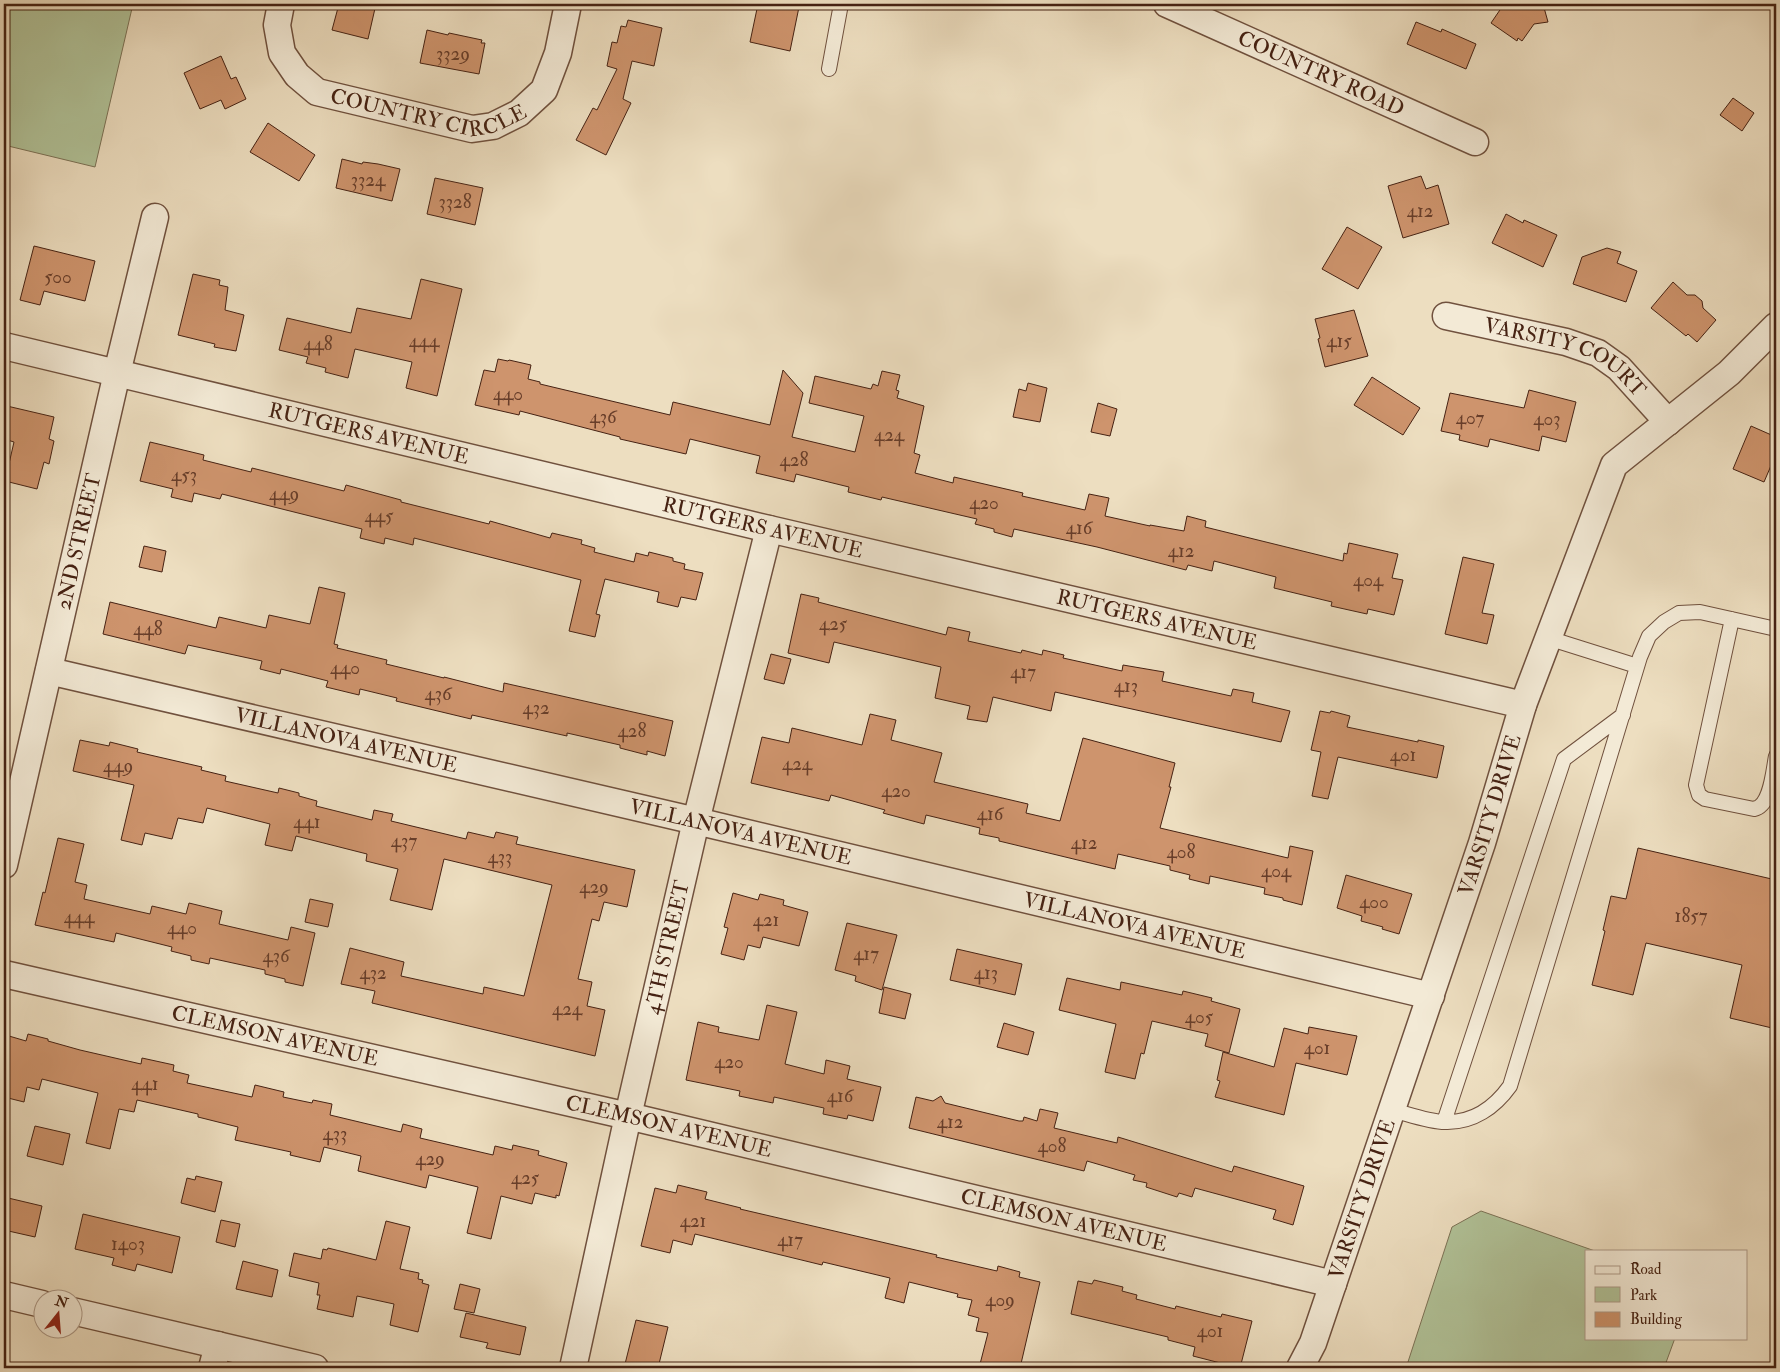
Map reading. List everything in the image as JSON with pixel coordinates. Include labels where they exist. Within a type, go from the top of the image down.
[{"type":"street","name":"COUNTRY CIRCLE","points":[[281,4],[277,25],[282,53],[297,75],[317,92],[472,129],[493,126],[518,113],[544,90],[558,53],[568,4]]},
{"type":"street","name":"COUNTRY ROAD","points":[[1166,4],[1475,142]]},
{"type":"street","name":"2ND STREET","points":[[4,865],[117,373],[155,217]]},
{"type":"street","name":"VARSITY COURT","points":[[1446,316],[1566,342],[1598,352],[1619,368],[1668,422]]},
{"type":"street","name":"VARSITY DRIVE","points":[[1300,1368],[1314,1343],[1431,996],[1482,843],[1523,705],[1614,465],[1730,373],[1776,326]]},
{"type":"street","name":"RUTGERS AVENUE","points":[[4,346],[769,529],[1523,705]]},
{"type":"street","name":"4TH STREET","points":[[573,1368],[628,1116],[696,821],[769,529]]},
{"type":"street","name":"VILLANOVA AVENUE","points":[[49,671],[696,821],[1431,996]]},
{"type":"street","name":"CLEMSON AVENUE","points":[[4,974],[628,1116],[1333,1284]]},
{"type":"street","points":[[4,1294],[32,1301]]},
{"type":"street","points":[[82,1314],[215,1357],[314,1368]]},
{"type":"lane","points":[[829,69],[841,4]]},
{"type":"lane","points":[[1392,1110],[1444,1122],[1461,1121],[1479,1114],[1500,1099],[1510,1086],[1637,666],[1649,636],[1664,622],[1679,613],[1700,612],[1776,629]]},
{"type":"lane","points":[[1732,619],[1696,785],[1699,795],[1705,799],[1754,809],[1760,808],[1766,801],[1776,756]]},
{"type":"lane","points":[[1548,638],[1637,666]]},
{"type":"lane","points":[[1444,1122],[1564,759],[1623,715]]},
{"type":"green space","points":[[4,4],[133,4],[95,167],[4,145]]},
{"type":"green space","points":[[1481,1211],[1592,1250],[1585,1250],[1585,1340],[1674,1340],[1664,1368],[1406,1368],[1452,1227]]},
{"type":"building","points":[[339,4],[376,4],[368,39],[332,30]]},
{"type":"building","points":[[758,4],[782,4],[799,7],[790,51],[750,42]]},
{"type":"building","points":[[1504,4],[1543,4],[1548,22],[1534,24],[1522,41],[1518,38],[1517,41],[1491,23]]},
{"type":"building","points":[[628,20],[662,28],[654,66],[632,61],[623,99],[631,103],[606,155],[576,140],[593,108],[597,110],[617,69],[607,66],[612,42],[617,43],[621,26],[626,27]]},
{"type":"building","points":[[1416,22],[1441,32],[1442,29],[1476,44],[1466,69],[1407,44]]},
{"type":"building","points":[[427,30],[482,40],[481,43],[485,43],[479,74],[420,63]]},
{"type":"building","points":[[221,56],[231,79],[236,77],[246,99],[225,109],[221,100],[200,109],[184,73]]},
{"type":"building","points":[[1733,98],[1754,113],[1742,131],[1720,115]]},
{"type":"building","points":[[268,123],[315,155],[299,181],[250,152]]},
{"type":"building","points":[[342,159],[362,164],[363,162],[400,169],[392,201],[336,188]]},
{"type":"building","points":[[1421,176],[1426,189],[1438,185],[1449,224],[1403,238],[1388,186]]},
{"type":"building","points":[[435,178],[483,188],[475,225],[427,214]]},
{"type":"building","points":[[1506,214],[1523,223],[1524,220],[1557,235],[1543,267],[1492,243]]},
{"type":"building","points":[[1347,227],[1382,247],[1358,289],[1322,269]]},
{"type":"building","points":[[34,246],[95,261],[85,301],[44,291],[40,305],[20,300]]},
{"type":"building","points":[[1607,248],[1621,252],[1617,263],[1637,271],[1626,302],[1573,284],[1582,257]]},
{"type":"building","points":[[193,274],[220,280],[219,285],[228,287],[225,310],[244,315],[236,351],[214,347],[215,344],[178,335]]},
{"type":"building","points":[[421,279],[462,289],[437,396],[406,388],[412,362],[355,349],[348,378],[325,372],[326,368],[306,363],[308,357],[279,350],[287,318],[351,333],[357,308],[411,319]]},
{"type":"building","points":[[1673,282],[1687,295],[1695,295],[1702,301],[1703,308],[1716,320],[1697,342],[1688,334],[1686,336],[1651,308]]},
{"type":"building","points":[[1354,310],[1368,356],[1325,367],[1315,319]]},
{"type":"building","points":[[498,359],[531,365],[528,379],[540,382],[540,384],[670,415],[673,402],[770,425],[783,370],[803,393],[792,437],[855,452],[864,416],[809,403],[815,376],[871,389],[873,384],[878,386],[882,371],[900,375],[896,390],[899,391],[897,398],[924,406],[914,453],[920,455],[915,473],[953,483],[954,477],[1023,493],[1022,496],[1085,510],[1089,494],[1109,498],[1105,516],[1184,531],[1187,516],[1206,521],[1205,527],[1343,561],[1344,553],[1347,554],[1349,543],[1398,554],[1392,578],[1403,580],[1394,615],[1368,609],[1367,614],[1331,606],[1332,602],[1274,588],[1276,577],[1214,561],[1212,571],[1188,565],[1186,570],[1097,547],[1014,529],[1012,537],[994,532],[994,529],[975,524],[977,519],[882,497],[881,500],[848,492],[849,487],[796,474],[794,482],[756,473],[760,456],[690,439],[686,454],[620,439],[620,437],[520,411],[519,415],[475,405],[484,370],[495,372]]},
{"type":"building","points":[[1372,377],[1420,408],[1403,435],[1354,405]]},
{"type":"building","points":[[1028,383],[1047,388],[1040,422],[1013,417],[1019,389],[1026,391]]},
{"type":"building","points":[[1529,390],[1576,402],[1566,442],[1542,436],[1539,451],[1490,439],[1488,447],[1459,440],[1460,435],[1441,431],[1450,393],[1524,408]]},
{"type":"building","points":[[1098,403],[1117,409],[1110,436],[1091,432]]},
{"type":"building","points":[[7,406],[54,417],[49,439],[54,441],[49,464],[44,462],[37,489],[5,481],[14,442],[4,439],[4,421]]},
{"type":"building","points":[[1751,426],[1776,437],[1776,454],[1764,482],[1733,469]]},
{"type":"building","points":[[150,442],[204,455],[203,460],[251,472],[252,468],[344,491],[346,485],[401,500],[401,502],[489,524],[490,521],[550,538],[552,533],[582,540],[581,544],[595,548],[594,552],[634,562],[636,553],[648,556],[649,552],[673,558],[673,561],[685,564],[684,569],[703,573],[696,600],[681,597],[678,607],[657,602],[659,592],[605,579],[596,614],[600,615],[595,637],[569,631],[581,580],[414,538],[413,545],[385,538],[384,544],[360,538],[362,529],[222,494],[220,499],[194,493],[192,502],[171,497],[173,489],[140,481]]},
{"type":"building","points":[[144,546],[166,551],[162,572],[139,567]]},
{"type":"building","points":[[1463,557],[1494,564],[1482,613],[1494,615],[1487,644],[1445,634]]},
{"type":"building","points":[[319,587],[345,593],[334,644],[338,645],[337,648],[387,660],[386,664],[503,692],[504,683],[673,721],[665,756],[647,751],[647,755],[620,748],[620,745],[567,733],[567,736],[472,715],[471,719],[396,701],[397,698],[360,689],[359,695],[326,687],[328,681],[281,669],[280,674],[260,669],[262,661],[188,645],[185,654],[103,634],[110,602],[216,628],[219,617],[266,628],[269,615],[310,624]]},
{"type":"building","points":[[801,594],[819,598],[818,602],[946,635],[948,627],[970,632],[968,641],[1021,653],[1022,650],[1042,655],[1043,650],[1064,655],[1063,658],[1122,671],[1123,665],[1164,672],[1162,681],[1231,696],[1233,689],[1254,693],[1252,702],[1290,711],[1281,742],[1055,692],[1051,711],[993,697],[987,722],[967,719],[970,706],[935,698],[941,667],[834,642],[829,663],[788,653]]},
{"type":"building","points":[[771,654],[791,659],[784,684],[764,679]]},
{"type":"building","points":[[1320,711],[1330,713],[1331,711],[1350,716],[1347,727],[1444,746],[1437,778],[1338,757],[1328,799],[1312,796],[1321,752],[1311,750]]},
{"type":"building","points":[[870,714],[896,720],[891,740],[942,753],[934,782],[1028,804],[1026,813],[1060,821],[1083,738],[1175,763],[1160,828],[1288,858],[1290,846],[1313,851],[1302,905],[1264,894],[1265,888],[1210,876],[1209,884],[1189,879],[1190,875],[1170,870],[1170,866],[1118,854],[1115,869],[999,841],[999,838],[979,834],[980,828],[926,815],[924,824],[883,813],[885,810],[831,795],[829,801],[751,783],[762,737],[789,743],[792,728],[862,745]]},
{"type":"building","points":[[80,740],[109,746],[110,742],[138,749],[137,752],[202,767],[201,770],[226,776],[225,781],[278,793],[279,788],[299,793],[299,796],[317,801],[316,806],[372,820],[374,810],[393,814],[391,821],[466,839],[468,832],[494,838],[496,832],[518,837],[516,844],[635,870],[627,907],[604,902],[599,921],[592,919],[578,979],[592,982],[587,1006],[605,1010],[595,1056],[372,1003],[375,991],[341,984],[350,948],[404,962],[401,976],[483,994],[484,987],[524,996],[552,885],[444,859],[432,910],[390,900],[398,869],[366,861],[367,854],[296,836],[292,851],[265,845],[270,824],[207,808],[203,823],[178,818],[172,839],[145,833],[142,845],[121,840],[134,785],[73,771]]},
{"type":"building","points":[[58,838],[84,844],[75,882],[87,885],[84,899],[150,914],[152,906],[186,914],[189,903],[222,911],[219,924],[288,940],[291,927],[315,933],[303,986],[285,982],[285,979],[265,974],[265,970],[210,958],[209,964],[191,960],[191,956],[171,951],[172,947],[116,933],[114,942],[35,925]]},
{"type":"building","points":[[1638,848],[1776,880],[1776,1010],[1772,1028],[1730,1018],[1742,965],[1646,943],[1633,995],[1592,985],[1611,896],[1626,899]]},
{"type":"building","points":[[1346,875],[1412,894],[1399,934],[1361,921],[1362,916],[1337,908]]},
{"type":"building","points":[[733,893],[758,900],[760,894],[784,900],[783,905],[808,912],[799,946],[763,937],[760,948],[748,945],[744,960],[721,954],[728,928],[724,927]]},
{"type":"building","points":[[310,899],[333,904],[328,927],[305,922]]},
{"type":"building","points":[[847,923],[897,935],[882,990],[855,981],[856,976],[835,970]]},
{"type":"building","points":[[957,949],[1022,964],[1015,995],[950,980]]},
{"type":"building","points":[[1067,978],[1120,990],[1121,982],[1182,995],[1183,991],[1212,998],[1211,1001],[1240,1009],[1229,1053],[1205,1046],[1208,1034],[1152,1021],[1144,1054],[1141,1053],[1135,1079],[1105,1072],[1116,1024],[1059,1010]]},
{"type":"building","points":[[884,987],[911,994],[905,1019],[879,1013]]},
{"type":"building","points":[[767,1005],[797,1012],[785,1064],[824,1074],[826,1060],[850,1066],[847,1079],[881,1087],[873,1121],[848,1115],[847,1119],[823,1114],[824,1108],[774,1097],[773,1103],[739,1096],[740,1091],[686,1080],[698,1022],[719,1027],[718,1032],[759,1040]]},
{"type":"building","points":[[1004,1023],[1034,1032],[1028,1055],[997,1047]]},
{"type":"building","points":[[1309,1027],[1357,1036],[1347,1075],[1296,1063],[1284,1115],[1215,1097],[1220,1081],[1217,1080],[1223,1052],[1274,1067],[1284,1028],[1308,1034]]},
{"type":"building","points":[[28,1034],[80,1050],[141,1064],[142,1058],[174,1065],[173,1071],[189,1075],[187,1083],[252,1097],[255,1085],[284,1092],[283,1097],[312,1103],[313,1100],[332,1104],[330,1115],[401,1132],[403,1124],[422,1129],[420,1138],[493,1155],[495,1146],[512,1150],[513,1145],[539,1151],[538,1155],[567,1163],[559,1196],[556,1195],[556,1198],[535,1193],[532,1204],[501,1196],[491,1239],[467,1233],[478,1187],[429,1175],[426,1188],[358,1171],[361,1156],[324,1147],[320,1162],[290,1155],[291,1152],[235,1140],[238,1127],[198,1117],[198,1114],[137,1100],[134,1112],[119,1109],[110,1149],[86,1143],[98,1093],[42,1079],[39,1090],[27,1087],[24,1102],[4,1097],[4,1057],[9,1036],[26,1041]]},
{"type":"building","points":[[941,1096],[945,1103],[1019,1121],[1023,1121],[1024,1117],[1037,1121],[1040,1109],[1058,1113],[1054,1128],[1117,1143],[1118,1137],[1232,1172],[1234,1166],[1304,1186],[1293,1225],[1273,1219],[1276,1210],[1195,1188],[1192,1197],[1179,1193],[1177,1197],[1146,1187],[1147,1183],[1133,1180],[1135,1175],[1087,1161],[1084,1171],[909,1128],[916,1097],[933,1101]]},
{"type":"building","points":[[35,1126],[70,1134],[63,1165],[27,1156]]},
{"type":"building","points":[[196,1176],[222,1182],[215,1212],[181,1203],[187,1178],[195,1180]]},
{"type":"building","points":[[678,1185],[707,1192],[705,1199],[740,1209],[997,1271],[998,1266],[1020,1272],[1019,1277],[1040,1282],[1020,1368],[979,1368],[988,1333],[976,1331],[979,1318],[968,1315],[972,1300],[957,1297],[958,1294],[909,1282],[904,1303],[885,1298],[890,1278],[823,1262],[822,1265],[695,1234],[692,1245],[673,1240],[670,1253],[641,1246],[655,1188],[676,1193]]},
{"type":"building","points":[[4,1197],[42,1206],[35,1237],[4,1230]]},
{"type":"building","points":[[83,1214],[180,1237],[172,1273],[137,1264],[135,1271],[112,1265],[114,1258],[75,1249]]},
{"type":"building","points":[[221,1220],[240,1224],[235,1247],[216,1242]]},
{"type":"building","points":[[386,1221],[410,1227],[400,1269],[419,1273],[418,1279],[423,1280],[422,1283],[429,1285],[418,1332],[390,1325],[394,1304],[357,1296],[353,1317],[317,1309],[320,1295],[317,1295],[319,1283],[289,1276],[294,1253],[321,1259],[323,1249],[327,1250],[328,1248],[376,1260]]},
{"type":"building","points":[[243,1261],[278,1270],[272,1297],[236,1289]]},
{"type":"building","points":[[1094,1280],[1123,1287],[1122,1291],[1137,1295],[1136,1299],[1175,1309],[1176,1306],[1221,1317],[1222,1314],[1252,1321],[1240,1368],[1193,1356],[1195,1347],[1168,1340],[1168,1337],[1071,1314],[1078,1281],[1092,1284]]},
{"type":"building","points":[[460,1284],[480,1289],[474,1313],[454,1309]]},
{"type":"building","points":[[466,1313],[526,1327],[520,1355],[486,1348],[488,1343],[460,1337]]},
{"type":"building","points":[[636,1320],[668,1327],[658,1368],[624,1368]]}]
